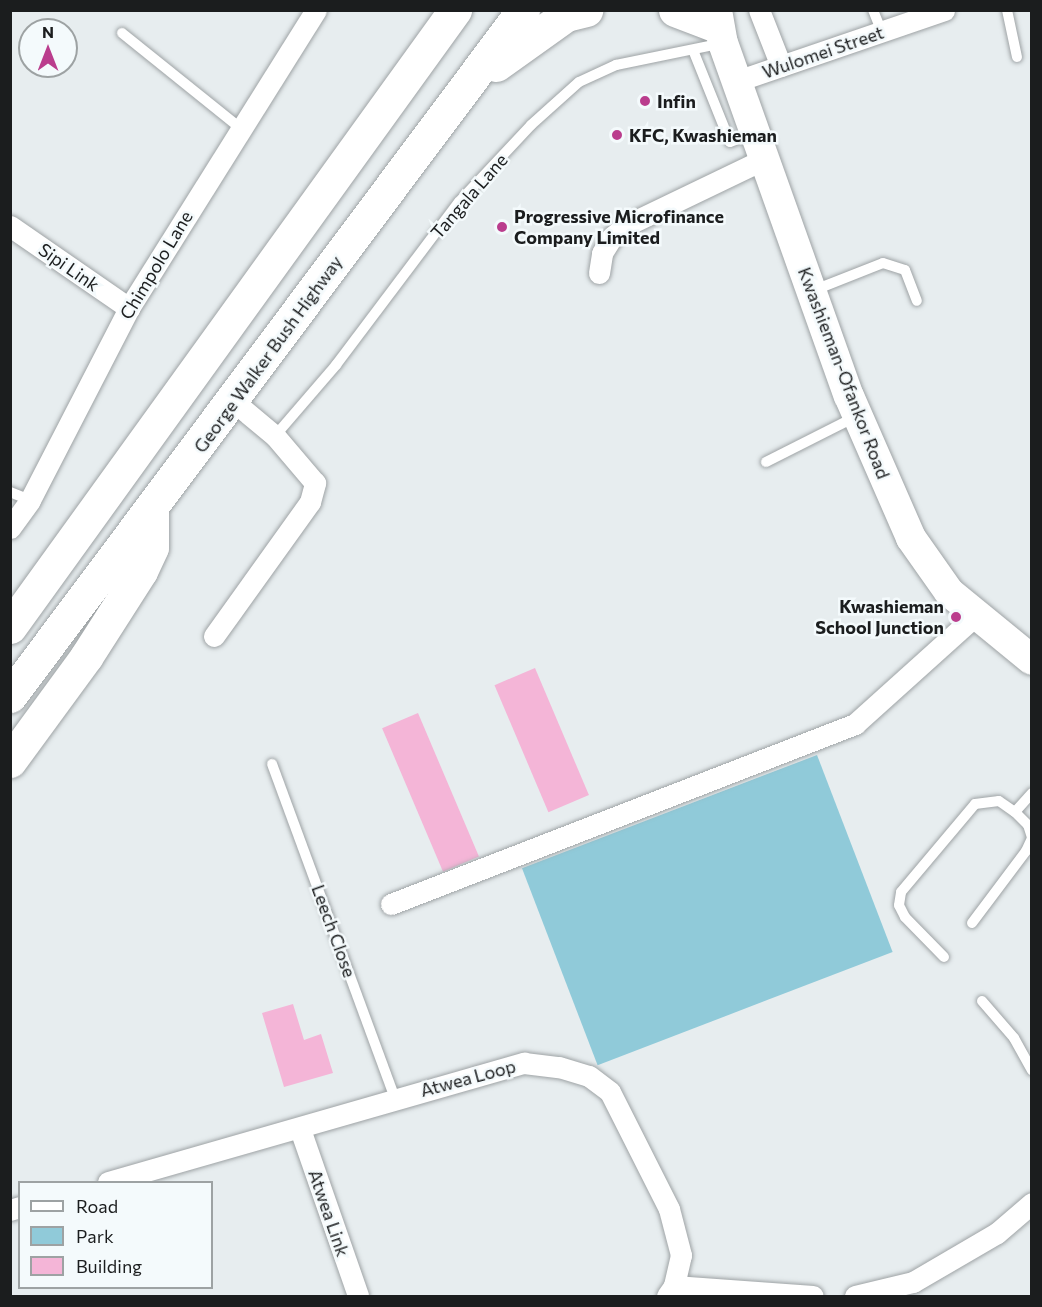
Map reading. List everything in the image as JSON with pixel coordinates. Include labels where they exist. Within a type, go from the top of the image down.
[{"type":"highway","points":[[10,627],[455,10]]},
{"type":"highway","name":"George Walker Bush Highway","points":[[10,696],[233,401],[523,10]]},
{"type":"highway","points":[[454,102],[509,53],[566,15],[586,10]]},
{"type":"highway","points":[[675,10],[714,22]]},
{"type":"highway","points":[[10,761],[86,657],[141,571],[152,547],[152,508]]},
{"type":"main road","name":"Kwashieman-Ofankor Road","points":[[714,22],[857,416],[911,538],[928,566],[975,615],[1032,660]]},
{"type":"street","name":"Chimpolo Lane","points":[[10,528],[20,496],[129,308],[316,10]]},
{"type":"street","points":[[759,10],[781,66]]},
{"type":"street","name":"Wulomei Street","points":[[737,81],[944,10]]},
{"type":"street","points":[[599,273],[602,253],[612,237],[627,225],[760,145]]},
{"type":"street","name":"Sipi Link","points":[[10,226],[129,308]]},
{"type":"street","points":[[214,636],[310,502],[315,483],[275,436],[233,401]]},
{"type":"street","points":[[392,904],[855,724],[975,615]]},
{"type":"street","name":"Atwea Loop","points":[[112,1181],[300,1129],[395,1098],[524,1063],[589,1076],[609,1092],[625,1116],[669,1209],[681,1255],[670,1291]]},
{"type":"street","name":"Atwea Link","points":[[300,1129],[358,1296]]},
{"type":"street","points":[[855,1296],[913,1282],[997,1233],[1032,1203]]},
{"type":"street","points":[[670,1291],[813,1296]]},
{"type":"lane","points":[[873,10],[882,32]]},
{"type":"lane","points":[[1007,10],[1017,57]]},
{"type":"lane","name":"Tangala Lane","points":[[275,436],[336,365],[459,202],[531,126],[579,82],[616,65],[693,50],[714,22]]},
{"type":"lane","points":[[122,33],[240,128]]},
{"type":"lane","points":[[693,50],[730,142],[760,145]]},
{"type":"lane","points":[[812,291],[883,263],[905,270],[917,301]]},
{"type":"lane","points":[[766,462],[857,416]]},
{"type":"lane","name":"Leech Close","points":[[272,764],[395,1098]]},
{"type":"lane","points":[[1015,812],[1032,793]]},
{"type":"lane","points":[[944,957],[905,917],[899,905],[901,892],[975,804],[999,801],[1028,825],[1032,837],[1026,851],[972,923]]},
{"type":"lane","points":[[982,1001],[1014,1038],[1032,1070]]},
{"type":"green space","points":[[817,755],[893,952],[598,1065],[522,868]]},
{"type":"building","points":[[535,668],[589,795],[548,812],[494,685]]},
{"type":"building","points":[[418,713],[479,857],[443,872],[382,728]]},
{"type":"building","points":[[293,1004],[304,1040],[321,1034],[333,1073],[284,1087],[262,1013]]},
{"type":"place","name":"Infin","points":[[645,101]]},
{"type":"place","name":"KFC, Kwashieman","points":[[617,135]]},
{"type":"place","name":"Progressive Microfinance Company Limited","points":[[502,227]]},
{"type":"place","name":"Kwashieman School Junction","points":[[956,617]]}]
